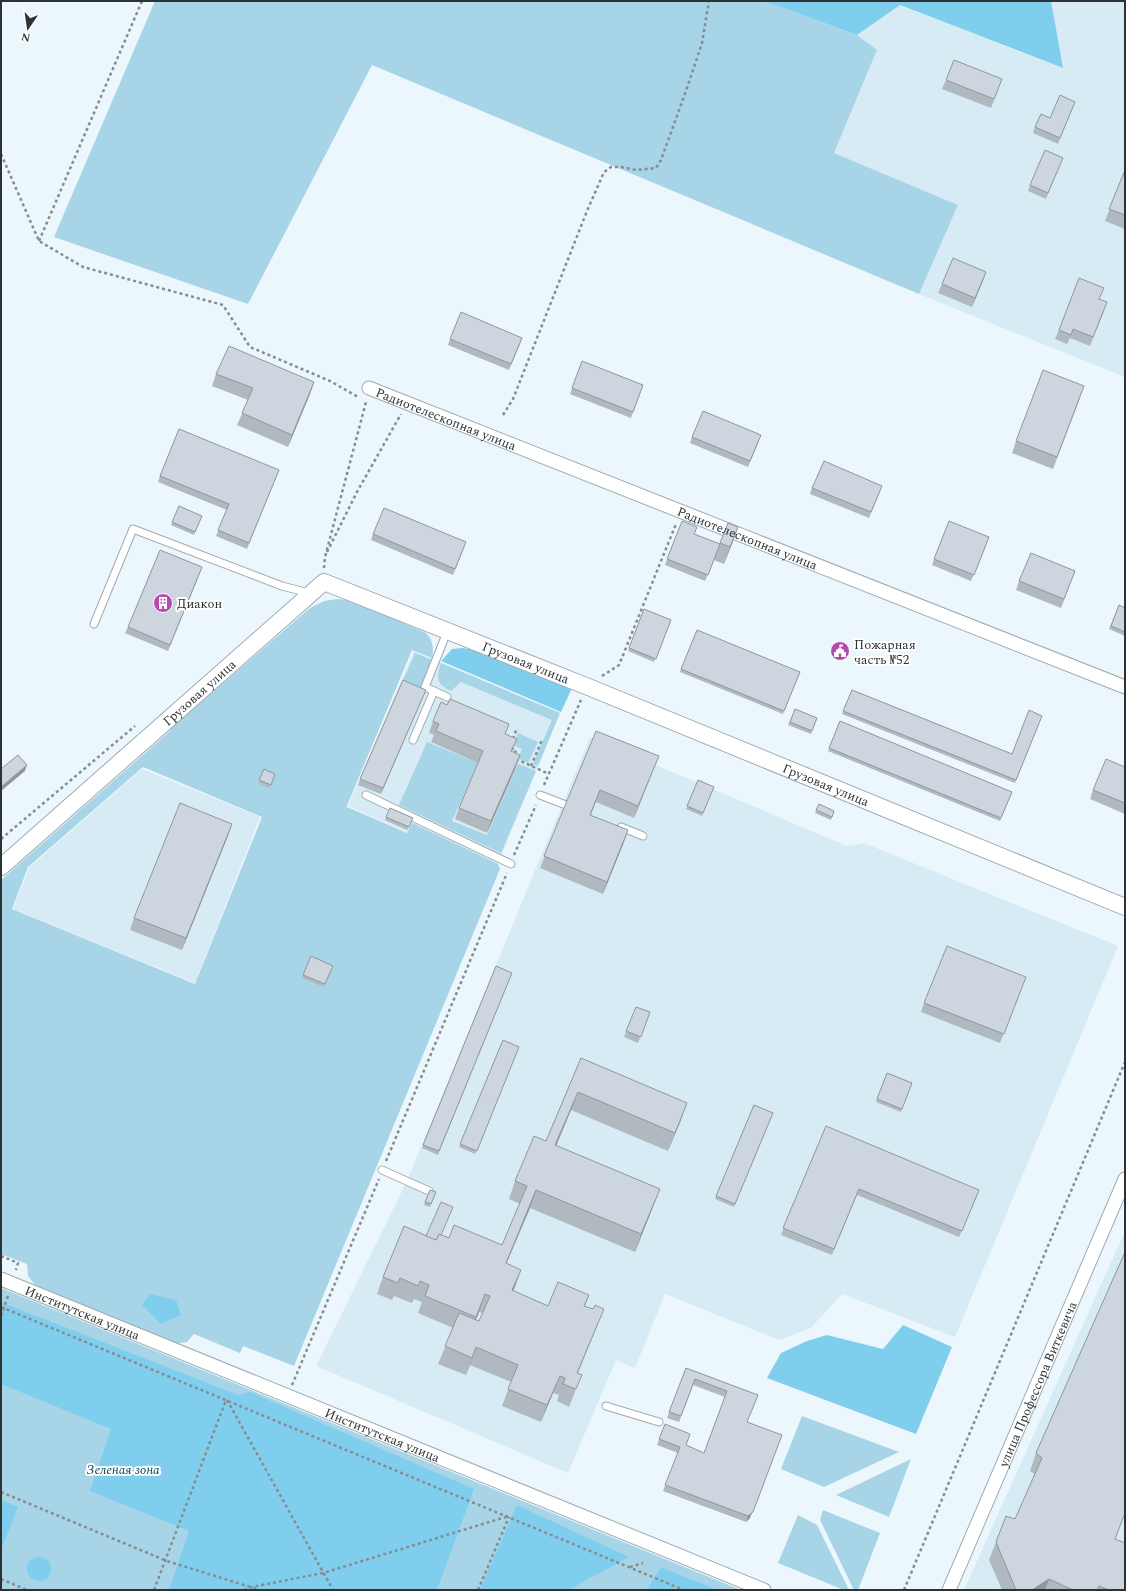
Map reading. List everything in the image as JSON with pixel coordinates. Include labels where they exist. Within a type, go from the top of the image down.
[{"type":"street","name":"Радиотелескопная улица","points":[[369,388],[681,510],[1125,687]]},
{"type":"street","name":"Грузовая улица","points":[[1,867],[324,582],[586,686],[1125,907]]},
{"type":"street","name":"улица Профессора Виткевича","points":[[949,1590],[1125,1179]]},
{"type":"street","name":"Институтская улица","points":[[1,1279],[764,1590]]},
{"type":"lane","points":[[94,624],[133,529],[282,586],[311,593]]},
{"type":"lane","points":[[447,632],[425,687],[447,697]]},
{"type":"lane","points":[[414,740],[434,691]]},
{"type":"lane","points":[[366,795],[388,802],[511,864]]},
{"type":"lane","points":[[540,795],[566,805]]},
{"type":"lane","points":[[613,824],[643,836]]},
{"type":"lane","points":[[382,1170],[429,1191]]},
{"type":"lane","points":[[606,1406],[659,1422]]},
{"type":"path","points":[[39,241],[142,1]]},
{"type":"path","points":[[503,415],[514,399],[587,211],[604,172],[611,167],[649,170],[656,168],[661,160],[702,43],[709,1]]},
{"type":"path","points":[[1,154],[39,241],[83,267],[223,305],[250,347],[330,381],[366,402],[325,557],[324,582]]},
{"type":"path","points":[[325,557],[357,492],[407,403]]},
{"type":"path","points":[[288,1396],[586,686],[620,665],[681,510]]},
{"type":"path","points":[[512,741],[517,728]]},
{"type":"path","points":[[531,766],[542,740]]},
{"type":"path","points":[[508,749],[509,747],[516,750],[511,757],[549,774]]},
{"type":"path","points":[[904,1590],[1125,1062]]},
{"type":"path","points":[[1,1307],[509,1516],[683,1590]]},
{"type":"path","points":[[154,1590],[167,1561],[226,1400]]},
{"type":"path","points":[[226,1400],[333,1590]]},
{"type":"path","points":[[1,1492],[167,1561],[260,1590]]},
{"type":"path","points":[[244,1590],[252,1587],[324,1573],[509,1516]]},
{"type":"path","points":[[478,1590],[509,1516]]},
{"type":"path","points":[[629,1567],[643,1563]]},
{"type":"path","points":[[1,1579],[27,1590]]},
{"type":"shaded area","points":[[1051,1],[1125,1],[1125,377],[919,294],[958,205],[834,153],[877,51],[857,35],[899,5],[1062,68]]},
{"type":"shaded area","points":[[414,651],[560,713],[495,871],[348,806]]},
{"type":"shaded area","points":[[590,737],[847,846],[864,843],[1118,946],[955,1337],[842,1294],[811,1328],[779,1340],[665,1294],[635,1368],[616,1360],[568,1473],[316,1366],[407,1181]]},
{"type":"shaded area","points":[[142,769],[260,817],[195,983],[13,909],[29,868]]},
{"type":"shaded area","points":[[1125,1231],[1125,1590],[964,1590]]},
{"type":"green space","points":[[155,1],[764,1],[857,35],[877,50],[834,153],[958,205],[919,294],[372,65],[248,304],[54,237]]},
{"type":"green space","points":[[764,1],[1051,1],[1063,68],[900,5],[857,35]]},
{"type":"green space","points":[[338,599],[354,601],[426,633],[432,641],[433,648],[432,658],[412,650],[346,808],[347,807],[407,833],[412,823],[498,864],[500,869],[294,1366],[243,1346],[240,1353],[194,1334],[187,1342],[173,1344],[35,1285],[28,1276],[27,1264],[1,1254],[1,880],[170,731],[170,729],[310,608],[324,601]],"holes":[[[143,767],[262,817],[195,984],[12,909],[28,867]]]},
{"type":"green space","points":[[462,648],[476,650],[572,688],[561,712],[441,661],[452,649]]},
{"type":"green space","points":[[415,653],[432,660],[418,693],[401,685]]},
{"type":"green space","points":[[441,663],[560,713],[538,766],[533,764],[552,720],[461,682],[451,691],[442,686],[438,680],[438,673]]},
{"type":"green space","points":[[518,733],[538,742],[528,763],[518,758],[522,749],[513,745]]},
{"type":"green space","points":[[427,742],[478,763],[452,821],[487,835],[518,764],[536,771],[501,853],[399,805]]},
{"type":"green space","name":"Зеленая зона","points":[[1,1288],[741,1590],[1,1590]]},
{"type":"green space","points":[[150,1294],[176,1300],[181,1315],[161,1324],[142,1305]]},
{"type":"green space","points":[[1,1302],[238,1395],[250,1392],[474,1489],[437,1590],[169,1590],[189,1531],[90,1491],[111,1429],[1,1384]]},
{"type":"green space","points":[[903,1325],[952,1347],[916,1434],[767,1378],[781,1353],[807,1341],[827,1335],[883,1349]]},
{"type":"green space","points":[[802,1416],[899,1452],[824,1487],[781,1469]]},
{"type":"green space","points":[[911,1459],[889,1517],[836,1495]]},
{"type":"green space","points":[[1,1500],[18,1507],[1,1550]]},
{"type":"green space","points":[[517,1505],[629,1557],[568,1590],[480,1590]]},
{"type":"green space","points":[[823,1510],[880,1533],[858,1590],[854,1590],[820,1520]]},
{"type":"green space","points":[[798,1515],[817,1525],[849,1590],[844,1590],[778,1563]]},
{"type":"green space","points":[[39,1557],[47,1561],[51,1569],[47,1577],[39,1581],[31,1577],[27,1569],[31,1561]]},
{"type":"green space","points":[[661,1567],[717,1590],[647,1590]]},
{"type":"building","points":[[954,60],[1002,79],[994,99],[946,80]]},
{"type":"building","points":[[1060,95],[1075,102],[1060,138],[1035,127],[1041,114],[1050,118]]},
{"type":"building","points":[[1045,150],[1063,158],[1048,193],[1030,185]]},
{"type":"building","points":[[1125,170],[1125,215],[1109,209]]},
{"type":"building","points":[[953,258],[986,272],[975,298],[942,284]]},
{"type":"building","points":[[1079,278],[1104,288],[1099,299],[1107,302],[1093,337],[1073,329],[1071,335],[1059,330]]},
{"type":"building","points":[[461,312],[522,338],[511,364],[450,339]]},
{"type":"building","points":[[229,346],[314,382],[292,435],[242,413],[253,388],[216,374]]},
{"type":"building","points":[[582,361],[643,385],[633,412],[572,388]]},
{"type":"building","points":[[1043,370],[1084,386],[1057,457],[1016,441]]},
{"type":"building","points":[[703,411],[761,435],[750,461],[692,437]]},
{"type":"building","points":[[179,429],[279,470],[249,543],[218,530],[229,504],[160,476]]},
{"type":"building","points":[[824,461],[882,486],[871,512],[812,488]]},
{"type":"building","points":[[179,506],[202,516],[195,532],[172,522]]},
{"type":"building","points":[[384,508],[466,542],[455,569],[373,534]]},
{"type":"building","points":[[682,521],[697,527],[694,534],[720,544],[708,575],[667,559]]},
{"type":"building","points":[[949,521],[989,537],[974,575],[934,559]]},
{"type":"building","points":[[728,523],[738,527],[730,547],[720,543]]},
{"type":"building","name":"Диакон","points":[[160,550],[202,567],[170,645],[128,627]]},
{"type":"building","points":[[1031,553],[1075,571],[1064,599],[1019,581]]},
{"type":"building","points":[[1119,605],[1125,608],[1125,632],[1111,626]]},
{"type":"building","points":[[644,609],[671,620],[656,659],[629,648]]},
{"type":"building","points":[[697,630],[800,672],[784,711],[681,669]]},
{"type":"building","points":[[403,680],[426,690],[383,788],[360,779]]},
{"type":"building","points":[[852,690],[1012,754],[1029,710],[1042,716],[1016,780],[843,711]]},
{"type":"building","points":[[450,699],[509,724],[505,734],[517,739],[511,751],[520,755],[491,821],[459,808],[483,751],[436,731],[439,724],[433,721],[441,702],[447,705]]},
{"type":"building","points":[[795,709],[817,718],[812,731],[790,722]]},
{"type":"building","points":[[840,721],[1012,792],[1001,818],[829,748]]},
{"type":"building","points":[[596,731],[659,756],[638,806],[600,790],[590,815],[628,830],[607,882],[544,856]]},
{"type":"building","points":[[18,755],[27,765],[1,787],[1,769]]},
{"type":"building","points":[[1106,759],[1125,767],[1125,803],[1093,790]]},
{"type":"building","points":[[264,769],[275,774],[271,785],[259,780]]},
{"type":"building","points":[[698,780],[714,787],[703,813],[687,806]]},
{"type":"building","points":[[180,803],[232,824],[186,938],[134,918]]},
{"type":"building","points":[[819,804],[834,811],[832,817],[816,810]]},
{"type":"building","points":[[390,808],[413,818],[409,827],[386,817]]},
{"type":"building","points":[[947,946],[1026,977],[1004,1034],[924,1003]]},
{"type":"building","points":[[311,956],[333,966],[325,984],[303,975]]},
{"type":"building","points":[[496,966],[512,973],[439,1151],[423,1145]]},
{"type":"building","points":[[636,1007],[650,1012],[641,1037],[626,1031]]},
{"type":"building","points":[[503,1040],[519,1047],[477,1151],[460,1144]]},
{"type":"building","points":[[581,1058],[687,1103],[675,1133],[578,1092],[555,1145],[660,1189],[641,1234],[536,1190],[506,1263],[521,1270],[512,1290],[548,1306],[558,1282],[589,1295],[584,1306],[593,1309],[595,1305],[604,1309],[577,1373],[582,1375],[576,1389],[563,1384],[565,1378],[560,1376],[547,1405],[508,1389],[518,1365],[476,1347],[472,1358],[445,1346],[459,1313],[479,1321],[490,1296],[485,1294],[476,1317],[425,1296],[429,1285],[420,1281],[418,1286],[400,1278],[398,1283],[383,1277],[404,1226],[436,1240],[439,1234],[449,1238],[454,1225],[502,1245],[527,1186],[515,1181],[534,1136],[546,1141]]},
{"type":"building","points":[[887,1073],[912,1083],[902,1109],[877,1099]]},
{"type":"building","points":[[754,1105],[773,1113],[735,1204],[716,1196]]},
{"type":"building","points":[[826,1126],[979,1190],[962,1231],[859,1189],[834,1249],[783,1228]]},
{"type":"building","points":[[430,1190],[436,1192],[431,1204],[425,1202]]},
{"type":"building","points":[[441,1202],[453,1207],[441,1235],[439,1234],[436,1240],[426,1236]]},
{"type":"building","points":[[1125,1252],[1125,1513],[1115,1539],[1125,1543],[1125,1590],[1109,1590],[1099,1586],[1097,1590],[1073,1590],[1049,1579],[1032,1590],[1016,1590],[996,1542],[1006,1516],[1015,1519],[1042,1458],[1036,1453]]},
{"type":"building","points":[[686,1368],[758,1395],[747,1422],[782,1435],[753,1512],[748,1516],[665,1485],[680,1447],[659,1439],[665,1424],[690,1434],[686,1445],[704,1453],[727,1391],[695,1379],[681,1416],[669,1412]]},
{"type":"place","name":"Диакон","points":[[163,603]]},
{"type":"place","name":"Пожарная часть №52","points":[[840,651]]}]
